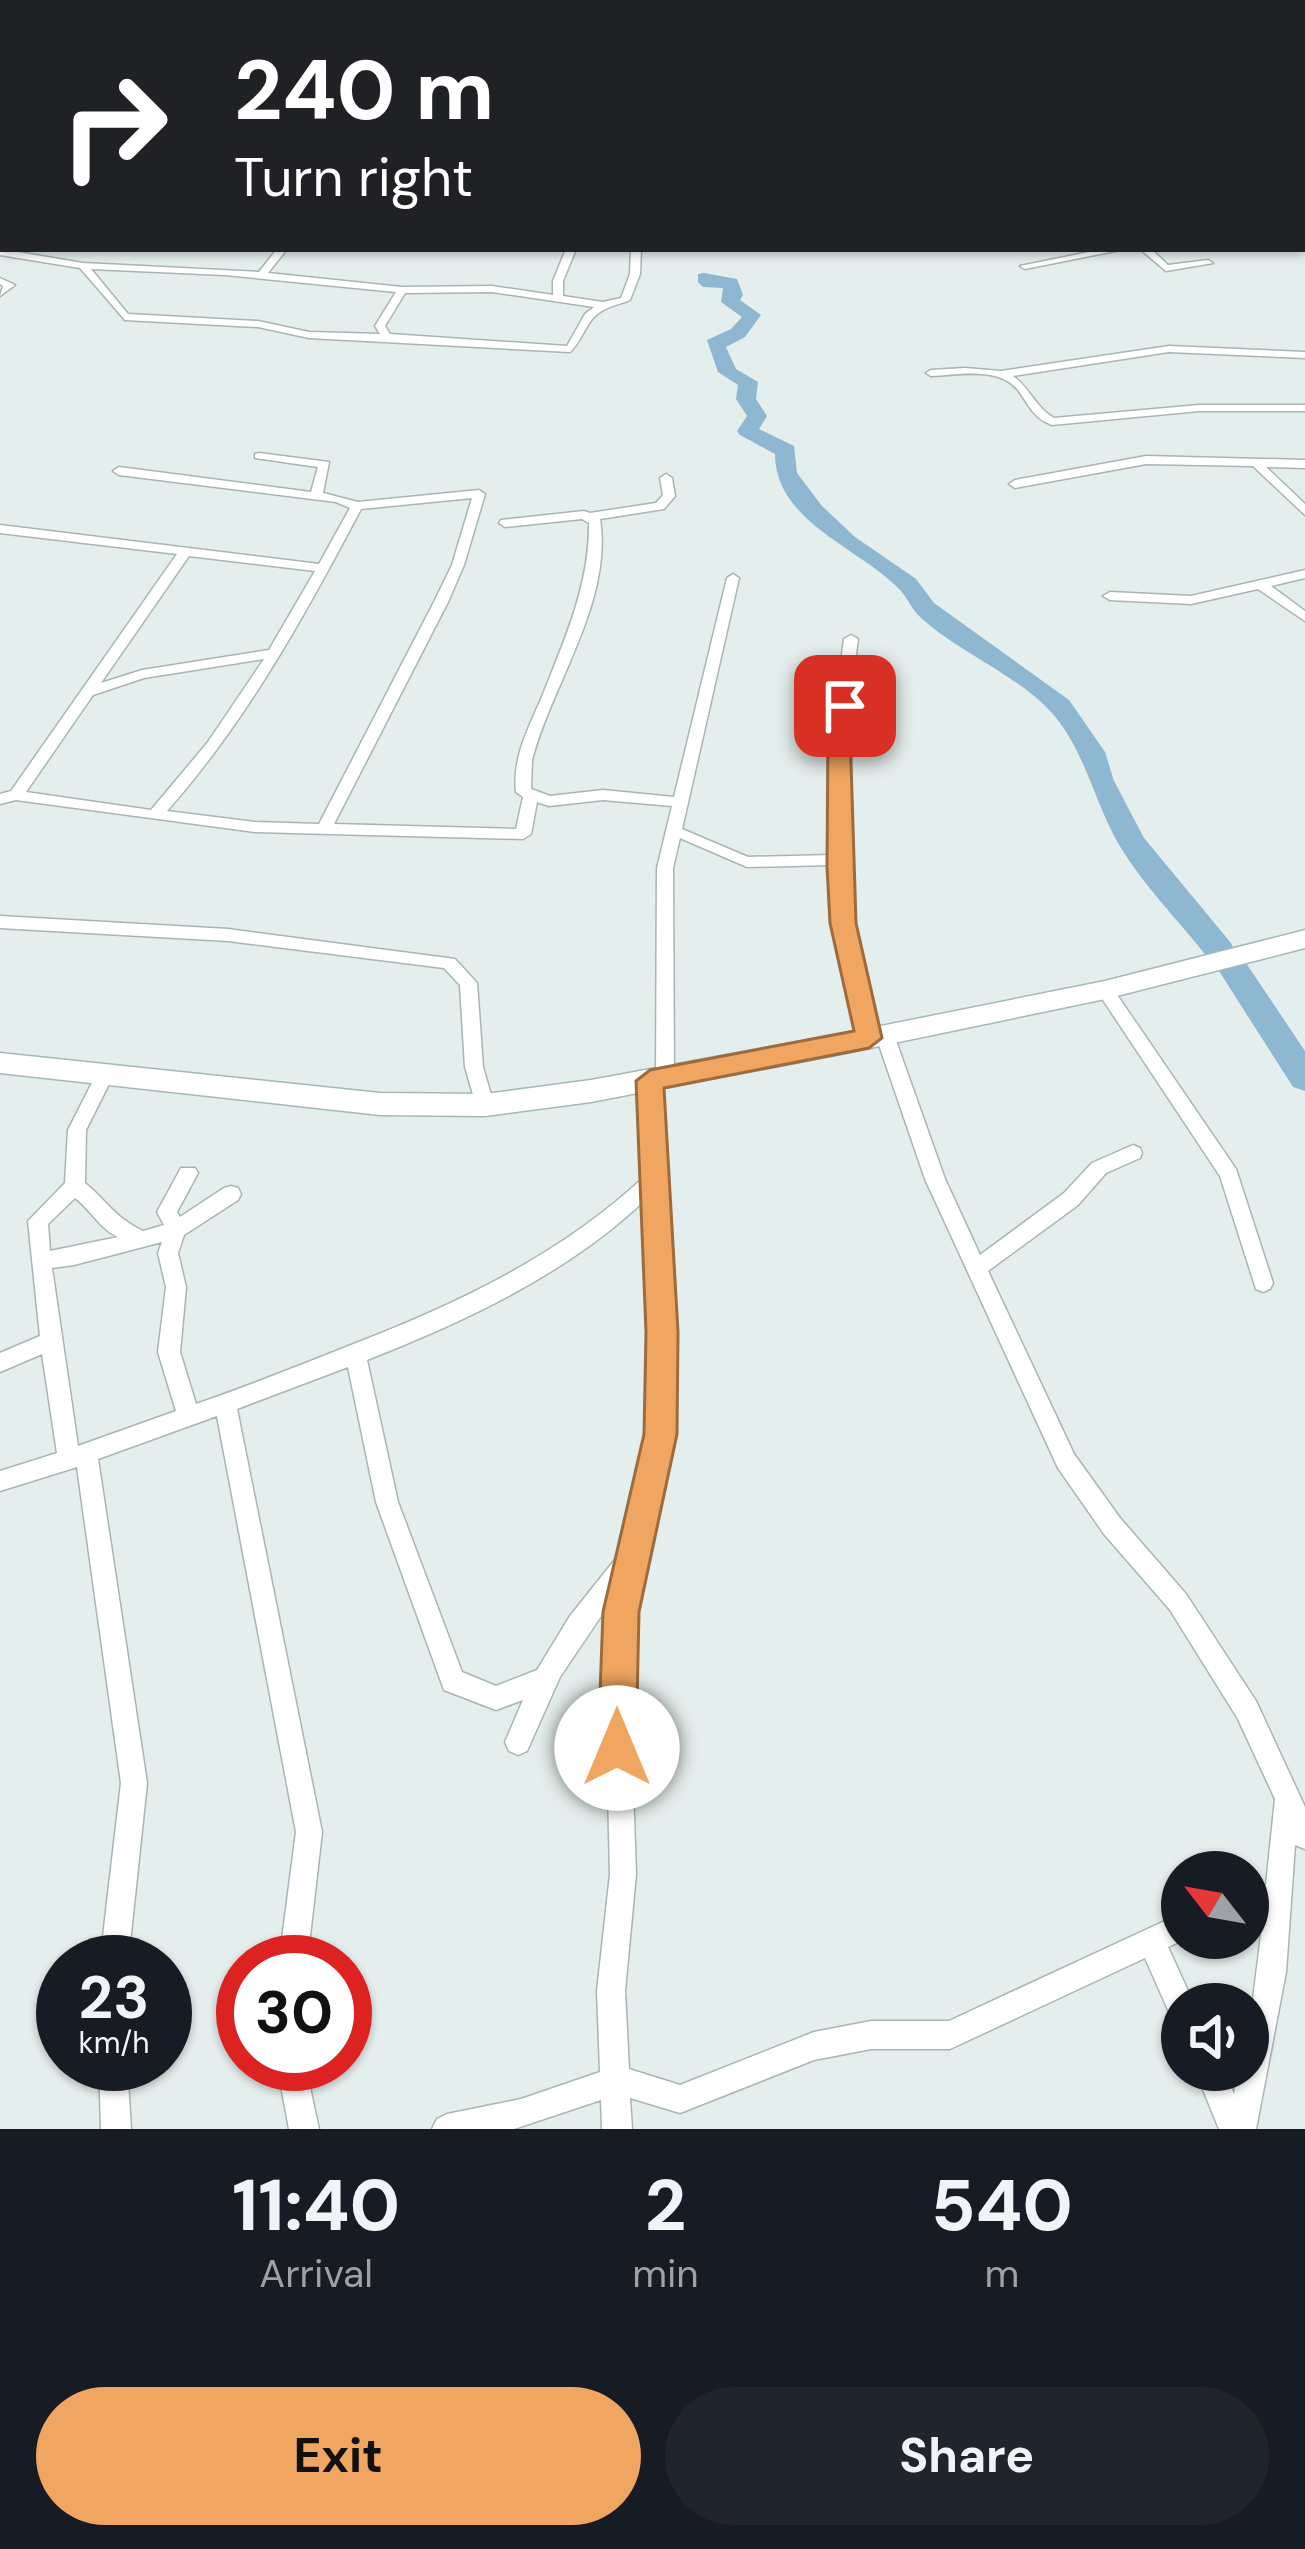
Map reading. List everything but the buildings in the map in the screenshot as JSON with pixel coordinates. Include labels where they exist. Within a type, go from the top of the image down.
[{"type":"street","points":[[0,252],[83,266],[402,290],[491,289],[603,305],[625,300],[637,252]]},
{"type":"street","points":[[261,276],[280,252]]},
{"type":"street","points":[[558,297],[558,281],[570,252]]},
{"type":"street","points":[[1025,266],[1103,252]]},
{"type":"street","points":[[1147,252],[1166,268],[1208,263]]},
{"type":"street","points":[[113,265],[128,257]]},
{"type":"street","points":[[83,266],[125,316],[258,324],[309,335],[570,349],[589,316],[603,305]]},
{"type":"street","points":[[0,280],[10,285],[0,292]]},
{"type":"street","points":[[387,337],[380,326],[402,290]]},
{"type":"street","points":[[931,373],[1002,374],[1169,349],[1305,355]]},
{"type":"street","points":[[1002,374],[1018,383],[1036,413],[1052,422],[1198,408],[1305,408]]},
{"type":"street","points":[[259,456],[325,464],[316,496]]},
{"type":"street","points":[[1015,484],[1146,460],[1305,464]]},
{"type":"street","points":[[1259,466],[1305,511]]},
{"type":"street","points":[[119,471],[316,496],[357,506],[479,494],[458,565],[441,602],[324,829]]},
{"type":"street","points":[[505,523],[660,506],[669,496],[666,478]]},
{"type":"street","points":[[155,815],[190,778],[271,654],[357,506]]},
{"type":"street","points":[[186,551],[8,797],[255,827],[523,834],[530,798],[522,782],[524,759],[574,629],[598,542],[591,517]]},
{"type":"street","points":[[0,530],[320,568]]},
{"type":"street","points":[[1110,596],[1191,600],[1305,574]]},
{"type":"street","points":[[617,2129],[611,1991],[623,1874],[615,1712],[621,1612],[661,1434],[657,1176],[662,921],[679,802],[734,578]]},
{"type":"street","points":[[1259,584],[1305,617]]},
{"type":"street","points":[[851,639],[839,730],[843,923],[877,1036],[934,1179],[1066,1461],[1190,1620],[1247,1710],[1305,1836]]},
{"type":"street","points":[[87,692],[142,674],[271,654]]},
{"type":"street","points":[[530,798],[564,801],[603,795],[679,802]]},
{"type":"street","points":[[673,832],[704,838],[732,859],[747,862],[839,860]]},
{"type":"street","points":[[0,922],[228,935],[449,963],[468,983],[474,1066],[484,1105]]},
{"type":"street","points":[[0,1064],[397,1105],[484,1105],[658,1079],[1105,990],[1305,939]]},
{"type":"street","points":[[1105,990],[1229,1174],[1263,1283]]},
{"type":"street","points":[[105,1074],[77,1130],[75,1186],[38,1221],[52,1340],[78,1457],[134,1783],[117,1935]]},
{"type":"street","points":[[977,1268],[1071,1199],[1099,1168],[1133,1153]]},
{"type":"street","points":[[188,1173],[167,1212],[176,1230],[168,1253],[176,1287],[169,1352],[189,1417]]},
{"type":"street","points":[[0,1481],[225,1404],[492,1293],[604,1226],[657,1176]]},
{"type":"street","points":[[75,1186],[98,1204],[110,1225],[141,1239]]},
{"type":"street","points":[[41,1261],[176,1230],[231,1193]]},
{"type":"street","points":[[0,1363],[52,1340]]},
{"type":"street","points":[[355,1353],[386,1502],[453,1681],[496,1699],[540,1682]]},
{"type":"street","points":[[225,1404],[309,1832],[296,1935]]},
{"type":"street","points":[[518,1742],[540,1682],[595,1600],[631,1558]]},
{"type":"street","points":[[1238,2129],[1272,1972],[1286,1803]]},
{"type":"street","points":[[1269,1898],[1278,1896]]},
{"type":"street","points":[[447,2129],[521,2113],[618,2080],[680,2099],[814,2046],[871,2035],[950,2035],[1161,1939]]},
{"type":"street","points":[[1153,1944],[1170,1983]]},
{"type":"street","points":[[114,2091],[116,2129]]},
{"type":"street","points":[[296,2091],[304,2129]]},
{"type":"street","points":[[1219,2091],[1238,2129]]},
{"type":"waterway","points":[[704,278],[709,283],[731,283],[734,295],[730,302],[752,315],[738,333],[717,340],[718,345]]},
{"type":"waterway","points":[[719,350],[728,372],[748,382],[746,399],[757,416],[747,431],[786,451],[786,473],[814,511],[847,542],[908,584],[925,608],[1060,706],[1091,752],[1100,781],[1132,842],[1220,951]]},
{"type":"waterway","points":[[1235,971],[1305,1078]]},
{"type":"route","points":[[617,1748],[621,1612],[661,1434],[662,1332],[650,1081],[869,1038],[843,923],[839,730],[845,706]]}]
